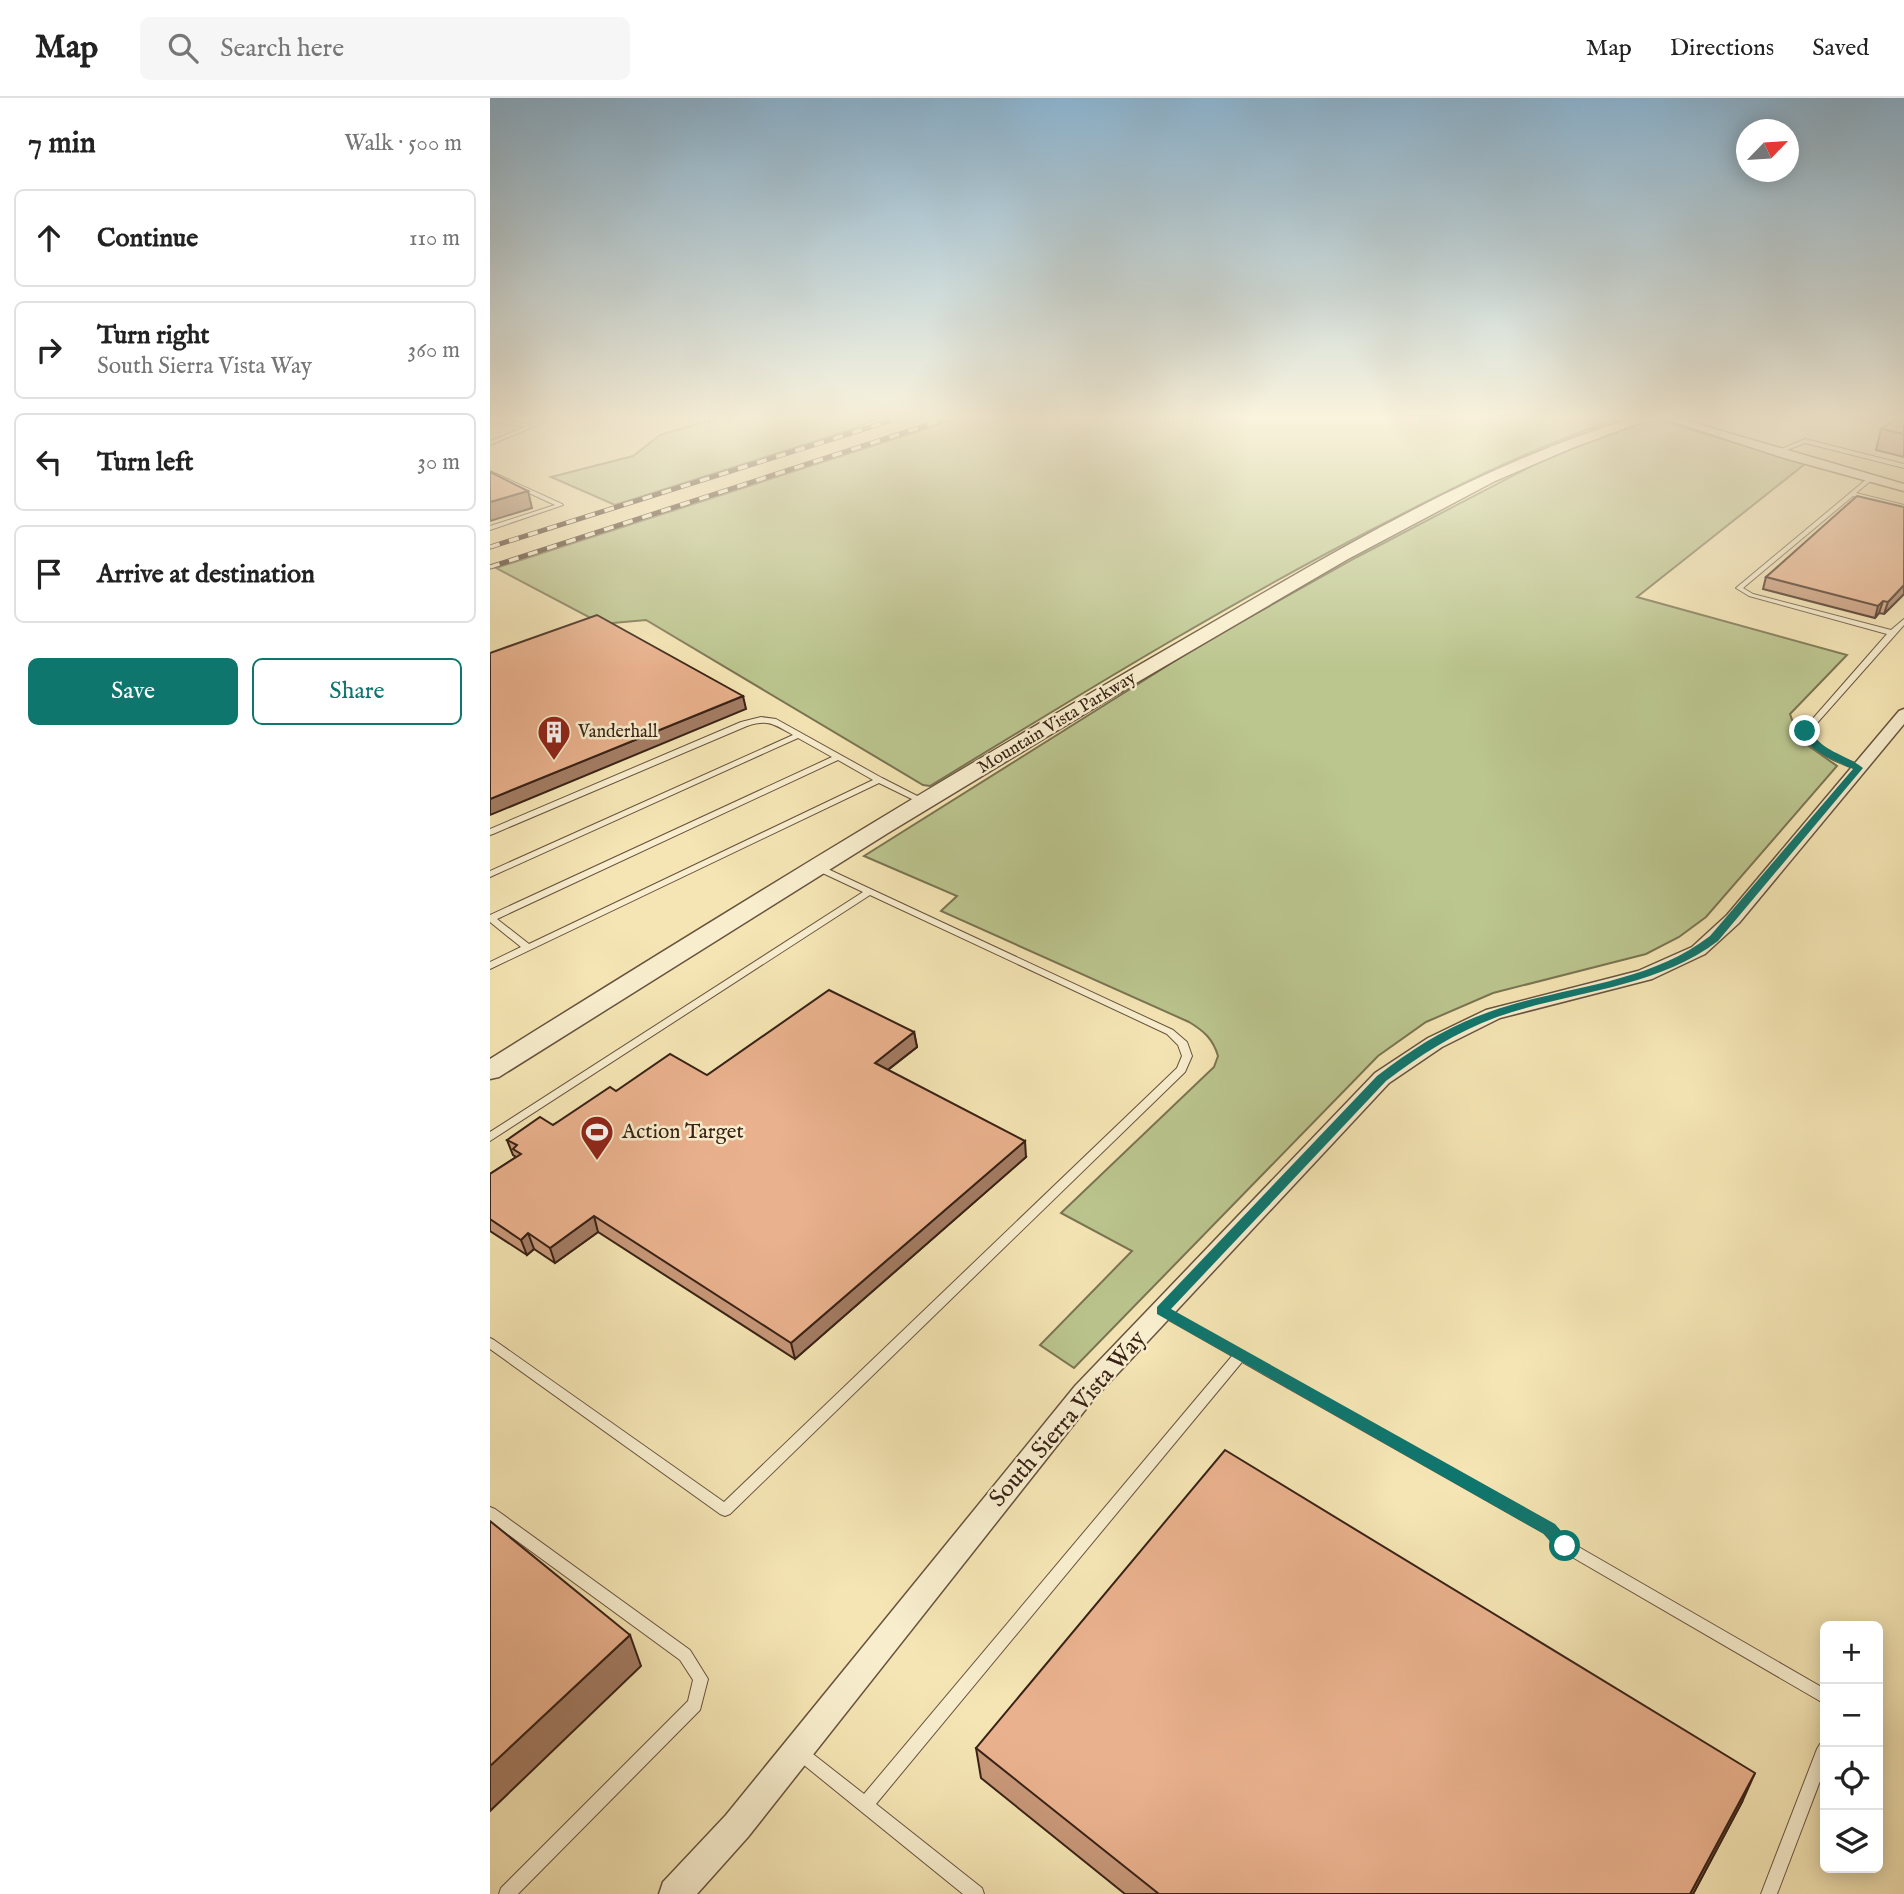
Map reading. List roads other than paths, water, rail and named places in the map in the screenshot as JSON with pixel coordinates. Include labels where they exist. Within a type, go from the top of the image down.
[{"type":"street","name":"Mountain Vista Parkway","points":[[490,1070],[688,944],[1206,633],[1443,502]]},
{"type":"street","name":"South Sierra Vista Way","points":[[675,1894],[737,1826],[1084,1393],[1382,1078],[1449,1033],[1493,1014],[1628,980],[1694,954],[1732,919],[1904,714]]},
{"type":"lane","points":[[490,528],[560,505],[553,502]]},
{"type":"lane","points":[[1843,502],[1739,588],[1751,595],[1892,633]]},
{"type":"lane","points":[[1886,502],[1904,506]]},
{"type":"lane","points":[[1858,768],[1823,750],[1808,739],[1805,731],[1904,621]]},
{"type":"lane","points":[[490,832],[761,719],[774,721],[879,780],[925,802]]},
{"type":"lane","points":[[490,874],[799,735]]},
{"type":"lane","points":[[528,948],[490,918],[839,757]]},
{"type":"lane","points":[[490,966],[879,780]]},
{"type":"lane","points":[[490,1343],[725,1510],[1181,1070],[1187,1056],[1183,1044],[1170,1032],[816,867]]},
{"type":"lane","points":[[490,1137],[869,892]]},
{"type":"lane","points":[[1162,1311],[1549,1529],[1565,1546],[1820,1694]]},
{"type":"lane","points":[[865,1805],[1240,1355]]},
{"type":"lane","points":[[490,1513],[685,1655],[701,1679],[695,1705],[507,1894]]},
{"type":"lane","points":[[797,1751],[976,1894]]},
{"type":"lane","points":[[1769,1894],[1820,1762]]},
{"type":"railway","points":[[490,547],[633,502]]},
{"type":"railway","points":[[490,567],[691,502]]},
{"type":"place","name":"Vanderhall","points":[[554,762]]},
{"type":"place","name":"Action Target","points":[[597,1162]]}]
